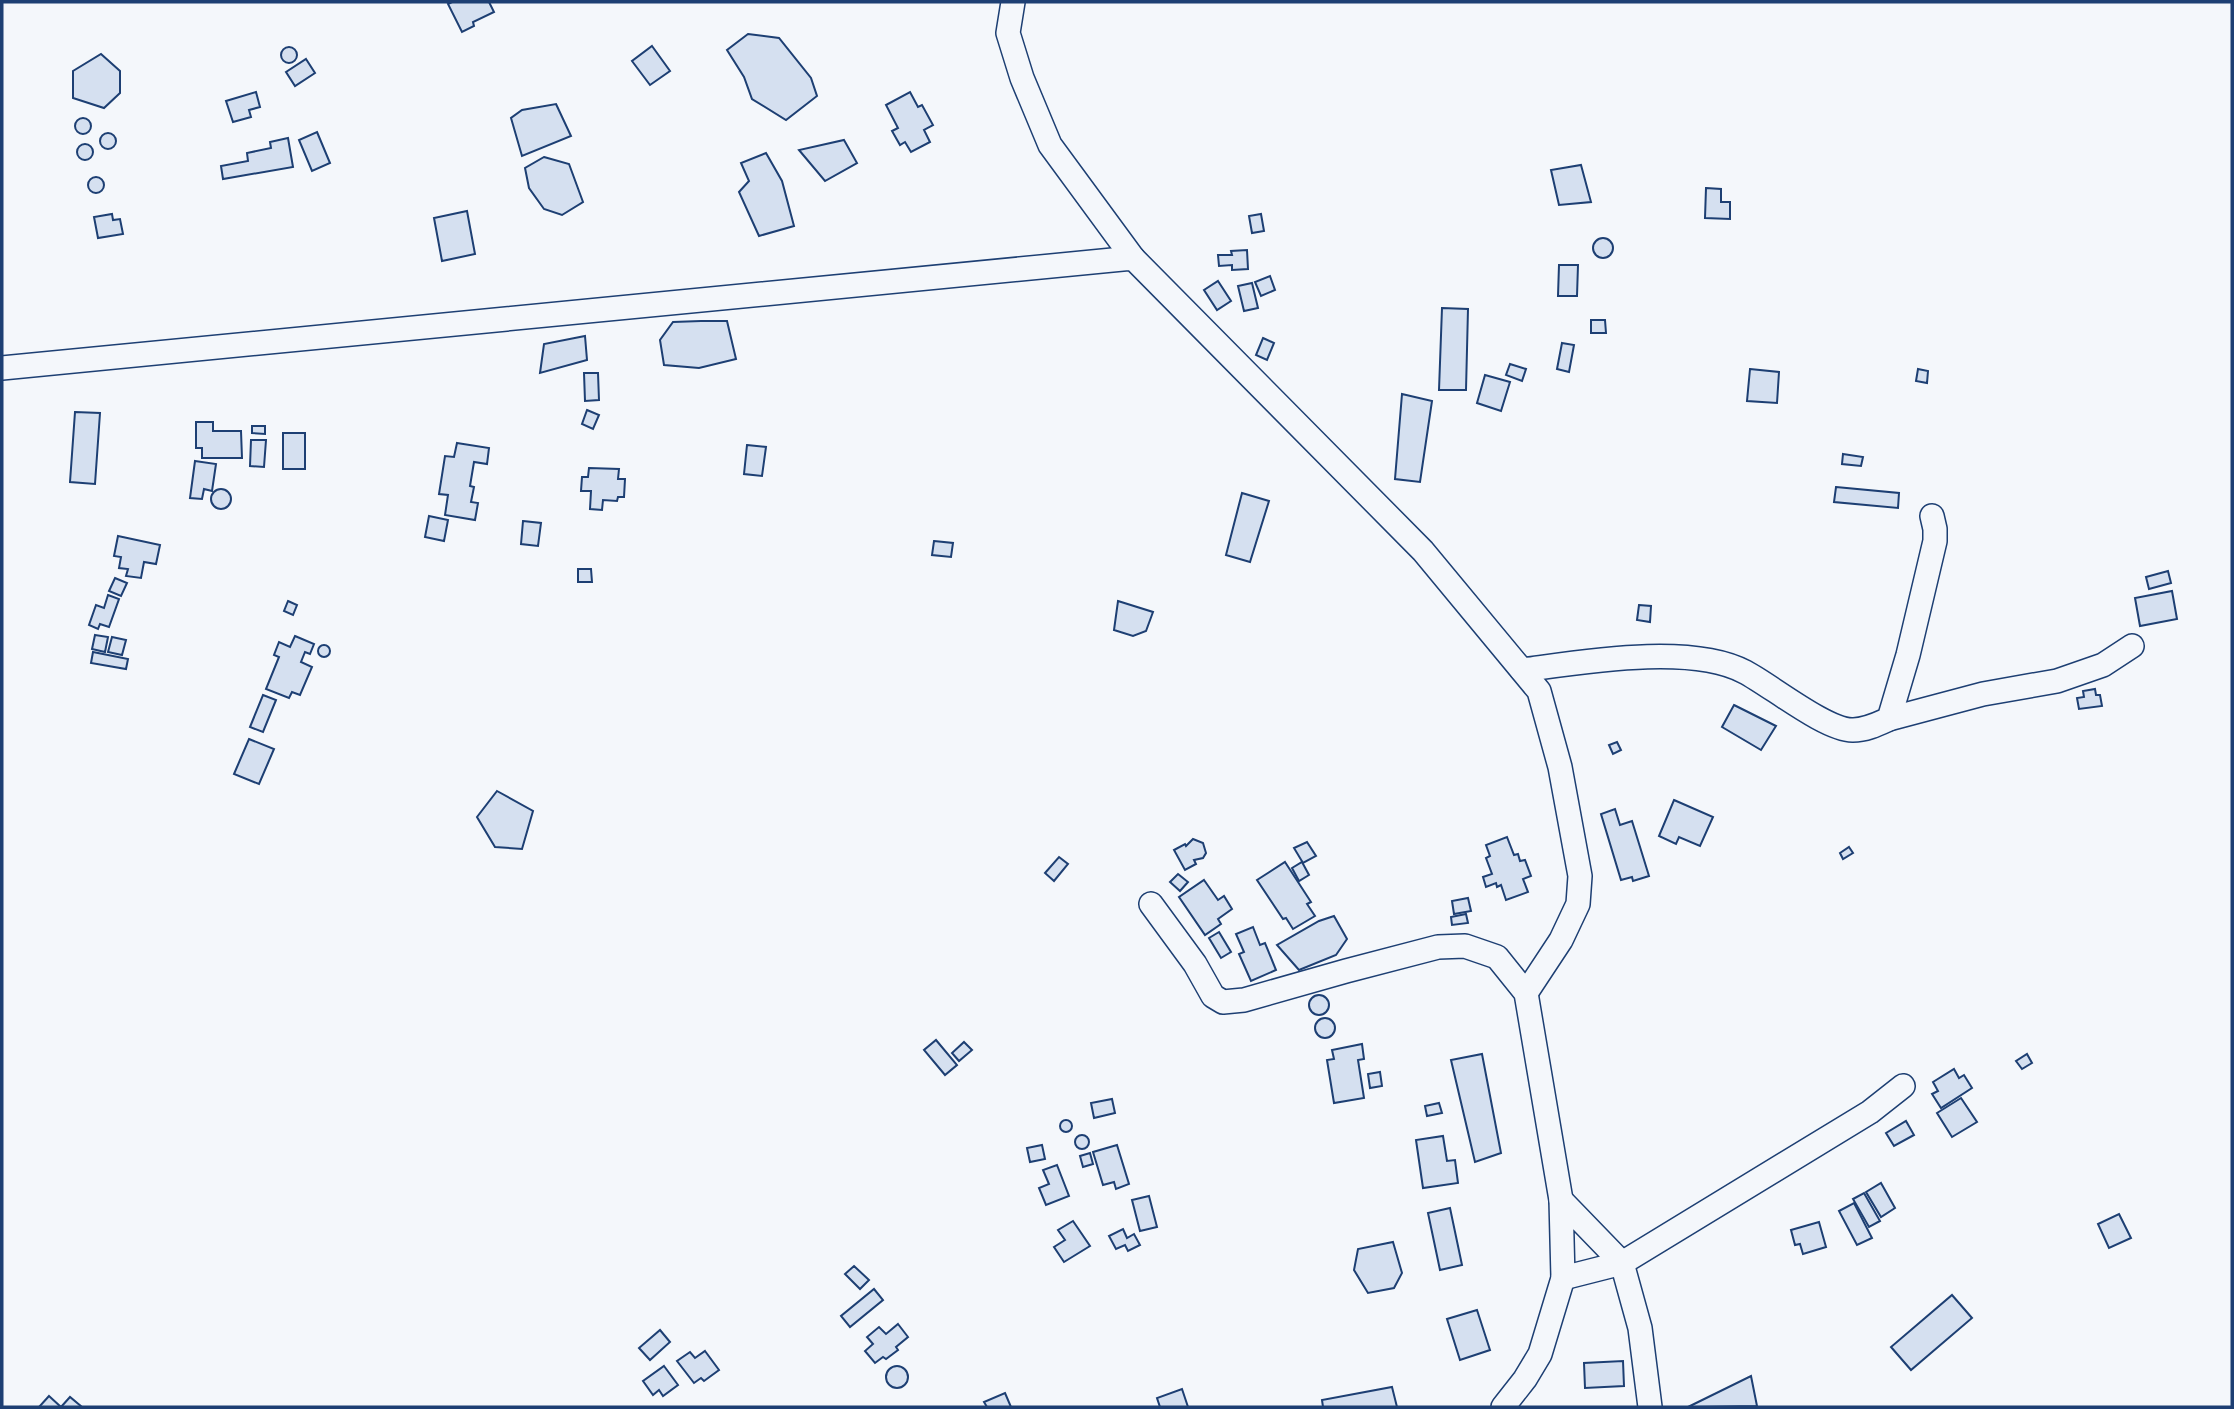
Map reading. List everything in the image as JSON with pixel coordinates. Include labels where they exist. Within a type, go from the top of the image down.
[{"type":"street","points":[[1013,2],[1007,33],[1021,78],[1050,145],[1133,258],[1423,551],[1539,691],[1560,767],[1580,876],[1578,904],[1562,940],[1526,993]]},
{"type":"street","points":[[2,368],[1133,258]]},
{"type":"street","points":[[1889,719],[1908,655],[1935,541],[1932,516]]},
{"type":"street","points":[[1522,670],[1605,659],[1677,657],[1725,663],[1746,672],[1830,723],[1851,730],[1871,727],[1889,719],[1983,694],[2057,681],[2103,664],[2132,646]]},
{"type":"street","points":[[1151,904],[1195,964],[1213,996],[1223,1002],[1244,1000],[1438,947],[1465,946],[1497,957],[1526,993],[1561,1200],[1563,1278],[1540,1354],[1503,1407]]},
{"type":"street","points":[[1563,1278],[1622,1263],[1870,1112],[1903,1086]]},
{"type":"street","points":[[1561,1200],[1622,1263],[1640,1328],[1650,1407]]},
{"type":"building","points":[[489,2],[494,12],[473,22],[474,26],[462,32],[448,4]]},
{"type":"building","points":[[748,34],[779,38],[811,78],[817,96],[786,120],[752,99],[744,77],[727,50]]},
{"type":"building","points":[[652,46],[670,71],[650,85],[632,61]]},
{"type":"building","points":[[289,47],[295,49],[295,61],[289,63],[283,61],[281,55],[283,49]]},
{"type":"building","points":[[101,54],[120,71],[120,93],[104,108],[73,98],[73,71]]},
{"type":"building","points":[[306,59],[315,73],[295,86],[286,72]]},
{"type":"building","points":[[256,92],[260,107],[249,110],[251,117],[233,122],[226,101]]},
{"type":"building","points":[[910,92],[918,107],[922,105],[933,125],[924,130],[930,142],[911,152],[905,142],[900,145],[892,131],[898,128],[886,105]]},
{"type":"building","points":[[556,104],[571,136],[522,156],[511,118],[522,110]]},
{"type":"building","points":[[83,118],[89,120],[89,132],[83,134],[77,132],[75,126],[77,120]]},
{"type":"building","points":[[317,132],[330,163],[312,171],[299,140]]},
{"type":"building","points":[[108,133],[114,135],[114,147],[108,149],[102,147],[100,141],[102,135]]},
{"type":"building","points":[[288,138],[293,167],[223,179],[221,166],[248,161],[247,153],[271,148],[270,142]]},
{"type":"building","points":[[844,140],[857,163],[825,181],[799,150]]},
{"type":"building","points":[[85,144],[91,146],[91,158],[85,160],[79,158],[77,152],[79,146]]},
{"type":"building","points":[[766,153],[782,181],[794,226],[759,236],[739,192],[749,181],[741,163]]},
{"type":"building","points":[[544,157],[569,164],[583,202],[562,215],[544,209],[529,188],[525,168]]},
{"type":"building","points":[[1581,165],[1591,202],[1559,205],[1551,170]]},
{"type":"building","points":[[96,177],[102,179],[102,191],[96,193],[90,191],[88,185],[90,179]]},
{"type":"building","points":[[1706,188],[1721,189],[1721,202],[1730,202],[1730,219],[1705,218]]},
{"type":"building","points":[[467,211],[475,254],[442,261],[434,218]]},
{"type":"building","points":[[112,214],[113,220],[120,219],[123,234],[98,238],[94,217]]},
{"type":"building","points":[[1261,214],[1264,231],[1252,233],[1249,216]]},
{"type":"building","points":[[1599,238],[1607,238],[1613,248],[1607,258],[1599,258],[1593,252],[1593,244]]},
{"type":"building","points":[[1247,250],[1248,269],[1232,270],[1232,265],[1219,266],[1218,255],[1232,255],[1231,251]]},
{"type":"building","points":[[1559,265],[1578,265],[1577,296],[1558,296]]},
{"type":"building","points":[[1270,276],[1275,290],[1261,296],[1255,282]]},
{"type":"building","points":[[1218,281],[1231,301],[1217,310],[1204,290]]},
{"type":"building","points":[[1252,283],[1258,308],[1244,311],[1238,286]]},
{"type":"building","points":[[1442,308],[1468,309],[1466,390],[1439,390]]},
{"type":"building","points":[[1591,320],[1605,320],[1606,333],[1591,333]]},
{"type":"building","points":[[727,321],[736,359],[699,368],[664,365],[660,340],[673,322]]},
{"type":"building","points":[[585,336],[587,360],[540,373],[544,344]]},
{"type":"building","points":[[1263,338],[1274,343],[1267,360],[1256,355]]},
{"type":"building","points":[[1562,343],[1574,345],[1569,372],[1557,369]]},
{"type":"building","points":[[1510,364],[1526,369],[1522,381],[1506,375]]},
{"type":"building","points":[[1750,369],[1779,372],[1777,403],[1747,401]]},
{"type":"building","points":[[1918,369],[1928,371],[1927,383],[1916,381]]},
{"type":"building","points":[[584,373],[598,373],[599,400],[585,401]]},
{"type":"building","points":[[1485,375],[1510,382],[1501,411],[1477,403]]},
{"type":"building","points":[[1402,394],[1432,401],[1420,482],[1395,479]]},
{"type":"building","points":[[587,410],[599,415],[593,429],[582,424]]},
{"type":"building","points":[[75,412],[100,413],[95,484],[70,482]]},
{"type":"building","points":[[196,422],[213,422],[213,431],[241,431],[242,458],[202,458],[202,448],[196,448]]},
{"type":"building","points":[[252,426],[265,426],[265,434],[252,433]]},
{"type":"building","points":[[283,433],[305,433],[305,469],[283,469]]},
{"type":"building","points":[[251,440],[266,440],[264,467],[250,466]]},
{"type":"building","points":[[457,443],[489,448],[487,464],[474,462],[470,486],[474,487],[471,502],[478,503],[475,520],[445,515],[448,495],[439,494],[445,456],[454,457]]},
{"type":"building","points":[[747,445],[766,447],[762,476],[744,474]]},
{"type":"building","points":[[1843,454],[1863,457],[1861,466],[1842,464]]},
{"type":"building","points":[[195,461],[216,464],[212,491],[204,489],[202,499],[190,498]]},
{"type":"building","points":[[589,468],[619,469],[618,479],[625,479],[624,497],[618,497],[617,501],[603,500],[602,510],[590,509],[591,491],[581,491],[582,477],[588,477]]},
{"type":"building","points":[[1836,487],[1899,493],[1898,508],[1834,502]]},
{"type":"building","points":[[217,489],[225,489],[231,499],[225,509],[217,509],[211,503],[211,495]]},
{"type":"building","points":[[1242,493],[1269,501],[1250,562],[1226,555]]},
{"type":"building","points":[[429,516],[448,520],[444,541],[425,537]]},
{"type":"building","points":[[523,521],[541,523],[538,546],[521,544]]},
{"type":"building","points":[[118,536],[160,545],[156,564],[144,562],[141,578],[126,576],[128,569],[119,568],[121,557],[114,556]]},
{"type":"building","points":[[934,541],[953,543],[951,557],[932,555]]},
{"type":"building","points":[[578,569],[591,569],[592,582],[578,582]]},
{"type":"building","points":[[2168,571],[2171,583],[2149,589],[2146,577]]},
{"type":"building","points":[[115,578],[127,583],[121,596],[109,591]]},
{"type":"building","points":[[2172,591],[2177,619],[2140,626],[2135,598]]},
{"type":"building","points":[[108,595],[119,599],[109,627],[100,624],[98,629],[89,625],[96,605],[104,608]]},
{"type":"building","points":[[288,601],[297,605],[293,615],[284,611]]},
{"type":"building","points":[[1118,601],[1153,612],[1146,631],[1133,636],[1114,630]]},
{"type":"building","points":[[1639,605],[1651,606],[1650,622],[1637,620]]},
{"type":"building","points":[[95,635],[108,637],[105,652],[92,649]]},
{"type":"building","points":[[295,636],[314,644],[310,654],[305,652],[301,662],[312,667],[300,695],[292,692],[289,698],[266,689],[279,657],[274,655],[279,642],[290,647]]},
{"type":"building","points":[[112,637],[126,640],[122,655],[108,652]]},
{"type":"building","points":[[324,645],[330,651],[324,657],[318,651]]},
{"type":"building","points":[[93,652],[128,659],[126,669],[91,663]]},
{"type":"building","points":[[2095,689],[2096,695],[2100,695],[2102,706],[2079,709],[2077,698],[2084,697],[2083,691]]},
{"type":"building","points":[[263,695],[276,700],[263,732],[250,727]]},
{"type":"building","points":[[1734,705],[1776,726],[1761,750],[1722,727]]},
{"type":"building","points":[[249,739],[274,749],[259,784],[234,774]]},
{"type":"building","points":[[1617,742],[1621,750],[1613,754],[1609,745]]},
{"type":"building","points":[[497,791],[533,811],[522,849],[495,847],[477,817]]},
{"type":"building","points":[[1674,800],[1713,817],[1700,846],[1679,837],[1676,844],[1659,836]]},
{"type":"building","points":[[1615,809],[1620,825],[1632,821],[1649,876],[1633,881],[1632,877],[1621,880],[1601,814]]},
{"type":"building","points":[[1507,837],[1514,855],[1518,854],[1520,861],[1525,860],[1531,876],[1523,879],[1528,892],[1506,900],[1501,885],[1497,887],[1496,883],[1486,887],[1483,877],[1492,874],[1486,858],[1490,856],[1486,845]]},
{"type":"building","points":[[1193,839],[1203,843],[1206,853],[1203,858],[1194,860],[1196,864],[1185,870],[1174,850],[1185,844],[1186,846]]},
{"type":"building","points":[[1307,842],[1316,856],[1303,863],[1294,848]]},
{"type":"building","points":[[1849,847],[1853,853],[1843,859],[1840,853]]},
{"type":"building","points":[[1059,857],[1068,864],[1054,881],[1045,873]]},
{"type":"building","points":[[1285,862],[1311,902],[1307,904],[1315,916],[1293,929],[1286,918],[1283,919],[1257,880]]},
{"type":"building","points":[[1302,862],[1309,875],[1299,881],[1292,868]]},
{"type":"building","points":[[1178,874],[1188,882],[1180,891],[1170,882]]},
{"type":"building","points":[[1204,880],[1218,900],[1224,896],[1232,909],[1218,919],[1221,924],[1205,935],[1179,897]]},
{"type":"building","points":[[1468,898],[1471,911],[1454,914],[1452,901]]},
{"type":"building","points":[[1466,914],[1468,923],[1452,925],[1451,917]]},
{"type":"building","points":[[1334,916],[1347,939],[1336,955],[1299,970],[1277,945],[1319,921]]},
{"type":"building","points":[[1253,927],[1260,945],[1265,943],[1276,970],[1251,981],[1239,954],[1244,952],[1236,934]]},
{"type":"building","points":[[1219,932],[1231,952],[1221,958],[1209,938]]},
{"type":"building","points":[[1315,995],[1323,995],[1329,1005],[1323,1015],[1315,1015],[1309,1009],[1309,1001]]},
{"type":"building","points":[[1321,1018],[1329,1018],[1335,1028],[1329,1038],[1321,1038],[1315,1032],[1315,1024]]},
{"type":"building","points":[[936,1040],[957,1065],[945,1075],[924,1050]]},
{"type":"building","points":[[964,1042],[972,1050],[959,1061],[952,1053]]},
{"type":"building","points":[[1362,1044],[1364,1059],[1358,1060],[1364,1098],[1334,1103],[1327,1060],[1334,1059],[1332,1050]]},
{"type":"building","points":[[1482,1054],[1501,1153],[1475,1162],[1451,1060]]},
{"type":"building","points":[[2027,1054],[2032,1063],[2022,1069],[2016,1061]]},
{"type":"building","points":[[1954,1069],[1959,1078],[1964,1075],[1972,1088],[1941,1108],[1932,1094],[1938,1091],[1933,1082]]},
{"type":"building","points":[[1380,1072],[1382,1086],[1370,1088],[1368,1074]]},
{"type":"building","points":[[1961,1098],[1977,1122],[1952,1137],[1937,1113]]},
{"type":"building","points":[[1112,1099],[1115,1113],[1094,1118],[1091,1103]]},
{"type":"building","points":[[1439,1103],[1442,1113],[1427,1116],[1425,1106]]},
{"type":"building","points":[[1066,1120],[1072,1126],[1066,1132],[1060,1126]]},
{"type":"building","points":[[1906,1121],[1914,1135],[1894,1146],[1886,1133]]},
{"type":"building","points":[[1082,1135],[1087,1137],[1087,1147],[1082,1149],[1077,1147],[1075,1142],[1077,1137]]},
{"type":"building","points":[[1443,1136],[1447,1161],[1455,1160],[1458,1183],[1423,1188],[1416,1140]]},
{"type":"building","points":[[1042,1145],[1045,1159],[1030,1162],[1027,1148]]},
{"type":"building","points":[[1117,1145],[1129,1184],[1116,1189],[1114,1182],[1103,1185],[1093,1152]]},
{"type":"building","points":[[1090,1153],[1093,1164],[1083,1167],[1080,1156]]},
{"type":"building","points":[[1057,1165],[1069,1196],[1046,1205],[1039,1188],[1049,1184],[1043,1170]]},
{"type":"building","points":[[1881,1183],[1895,1208],[1881,1217],[1866,1192]]},
{"type":"building","points":[[1864,1193],[1880,1221],[1869,1227],[1853,1199]]},
{"type":"building","points":[[1149,1196],[1157,1227],[1140,1231],[1132,1200]]},
{"type":"building","points":[[1854,1203],[1872,1238],[1857,1245],[1839,1211]]},
{"type":"building","points":[[1450,1208],[1462,1265],[1440,1270],[1428,1213]]},
{"type":"building","points":[[2119,1214],[2131,1238],[2109,1248],[2098,1224]]},
{"type":"building","points":[[1073,1221],[1090,1246],[1064,1262],[1054,1247],[1065,1240],[1058,1230]]},
{"type":"building","points":[[1819,1222],[1826,1247],[1803,1254],[1800,1244],[1795,1245],[1791,1230]]},
{"type":"building","points":[[1123,1229],[1127,1238],[1134,1234],[1140,1245],[1128,1251],[1125,1245],[1116,1249],[1109,1236]]},
{"type":"building","points":[[1393,1242],[1402,1273],[1394,1288],[1368,1293],[1354,1270],[1358,1249]]},
{"type":"building","points":[[854,1266],[869,1280],[860,1289],[845,1274]]},
{"type":"building","points":[[874,1289],[883,1300],[850,1327],[841,1316]]},
{"type":"building","points":[[1952,1295],[1972,1318],[1911,1370],[1891,1347]]},
{"type":"building","points":[[1477,1310],[1490,1350],[1460,1360],[1447,1319]]},
{"type":"building","points":[[898,1324],[908,1337],[896,1347],[898,1350],[875,1363],[865,1351],[873,1344],[867,1337],[879,1327],[886,1334]]},
{"type":"building","points":[[660,1330],[670,1342],[650,1360],[639,1348]]},
{"type":"building","points":[[705,1351],[719,1370],[704,1381],[701,1378],[694,1383],[677,1361],[690,1352],[695,1358]]},
{"type":"building","points":[[1623,1361],[1624,1386],[1585,1388],[1584,1363]]},
{"type":"building","points":[[664,1366],[678,1385],[663,1396],[659,1390],[653,1395],[643,1381]]},
{"type":"building","points":[[897,1366],[905,1369],[908,1377],[905,1385],[897,1388],[889,1385],[886,1377],[889,1369]]},
{"type":"building","points":[[1751,1376],[1757,1406],[1688,1407]]},
{"type":"building","points":[[1392,1387],[1397,1407],[1323,1407],[1322,1400]]},
{"type":"building","points":[[1182,1389],[1188,1407],[1160,1407],[1157,1398]]},
{"type":"building","points":[[1005,1393],[1011,1407],[987,1407],[984,1402]]},
{"type":"building","points":[[49,1396],[61,1407],[39,1407]]},
{"type":"building","points":[[70,1397],[82,1407],[61,1407]]}]
